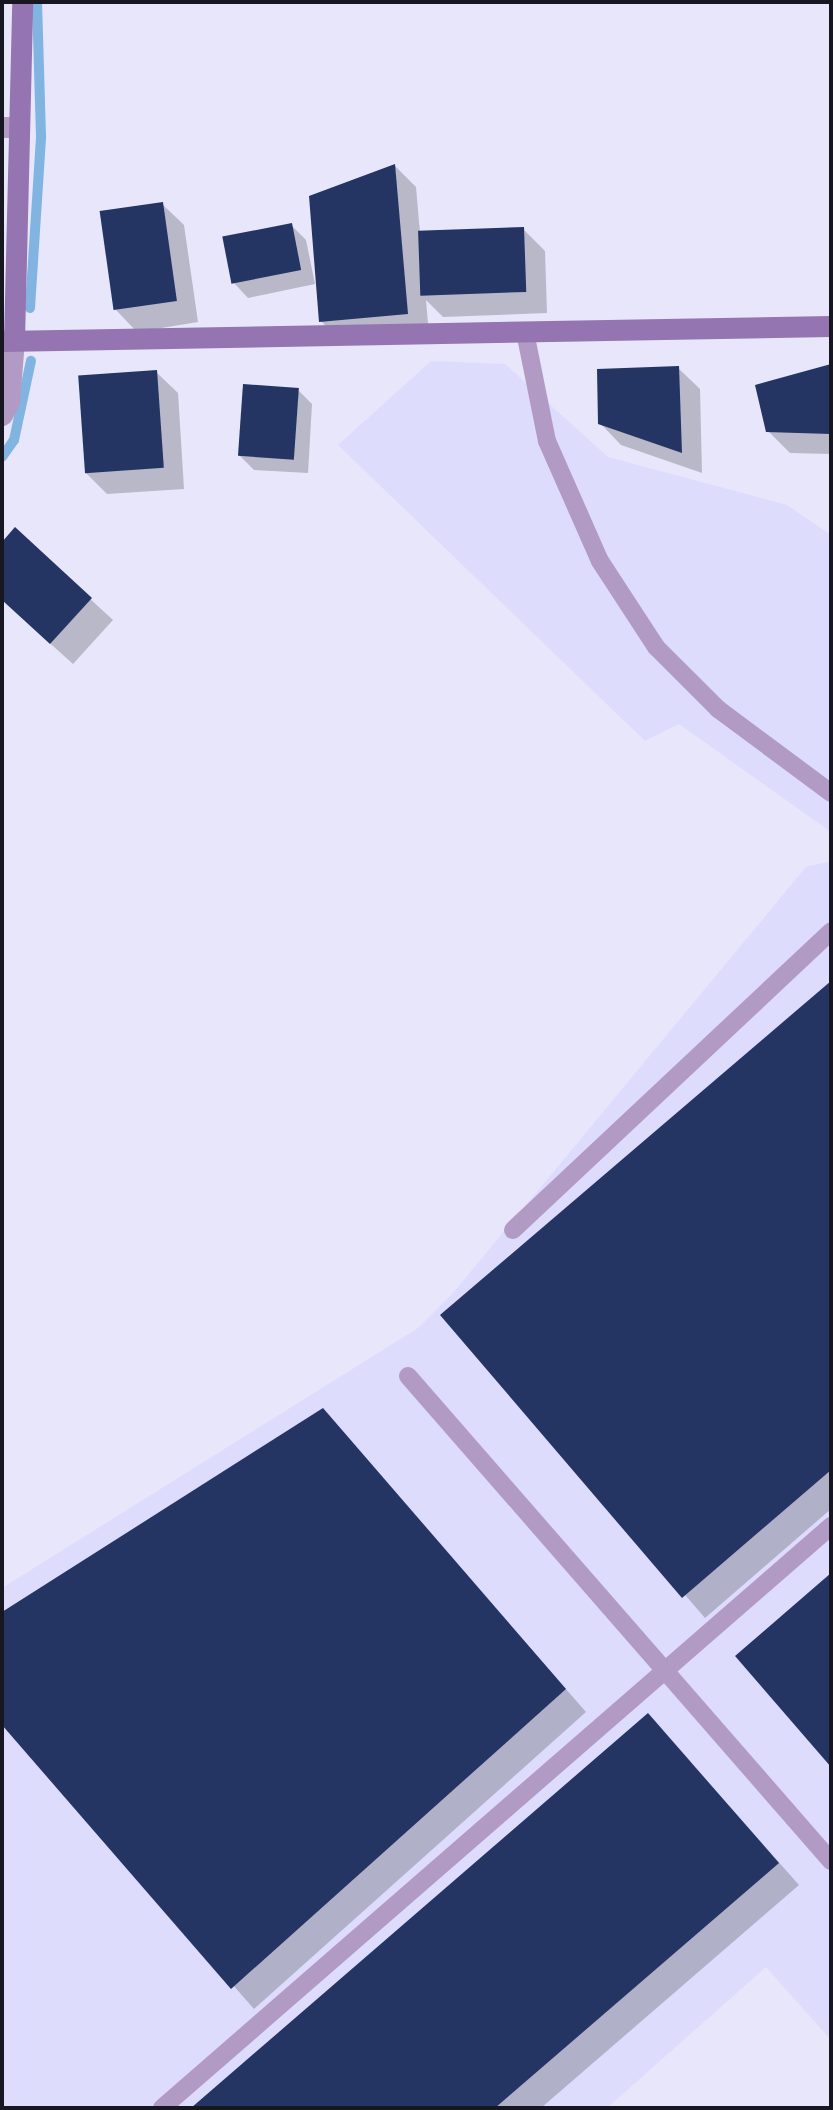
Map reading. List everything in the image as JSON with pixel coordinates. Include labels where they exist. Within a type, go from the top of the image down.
[{"type":"street","points":[[2,415],[9,401],[10,127],[22,2]]},
{"type":"street","points":[[8,340],[831,326]]},
{"type":"lane","points":[[526,332],[547,441],[600,561],[656,647],[718,709],[831,793]]},
{"type":"lane","points":[[513,1230],[831,931]]},
{"type":"lane","points":[[408,1376],[665,1675],[831,1861]]},
{"type":"lane","points":[[162,2108],[665,1675],[831,1526]]},
{"type":"shaded area","points":[[431,361],[505,364],[608,457],[787,505],[831,535],[831,832],[679,724],[645,741],[338,445]]},
{"type":"shaded area","points":[[831,861],[831,2040],[766,1967],[607,2108],[2,2108],[2,1588],[418,1328],[453,1293],[806,867]]},
{"type":"building","points":[[395,164],[408,314],[319,322],[309,196]]},
{"type":"building","points":[[163,202],[177,301],[114,310],[100,211]]},
{"type":"building","points":[[292,223],[301,270],[231,284],[222,237]]},
{"type":"building","points":[[524,227],[526,292],[420,296],[418,231]]},
{"type":"building","points":[[831,364],[831,434],[766,432],[755,385]]},
{"type":"building","points":[[679,366],[682,453],[598,424],[597,369]]},
{"type":"building","points":[[157,370],[164,468],[85,473],[78,376]]},
{"type":"building","points":[[243,384],[299,388],[294,460],[238,456]]},
{"type":"building","points":[[15,527],[92,598],[50,644],[2,600],[2,542]]},
{"type":"building","points":[[831,981],[831,1470],[682,1598],[440,1315]]},
{"type":"building","points":[[323,1408],[566,1689],[231,1989],[2,1725],[2,1612]]},
{"type":"building","points":[[831,1573],[831,1767],[735,1656]]},
{"type":"building","points":[[648,1713],[779,1863],[495,2108],[191,2108]]},
{"type":"waterway","points":[[30,308],[41,136],[37,2]]},
{"type":"waterway","points":[[2,457],[14,440],[31,361]]}]
